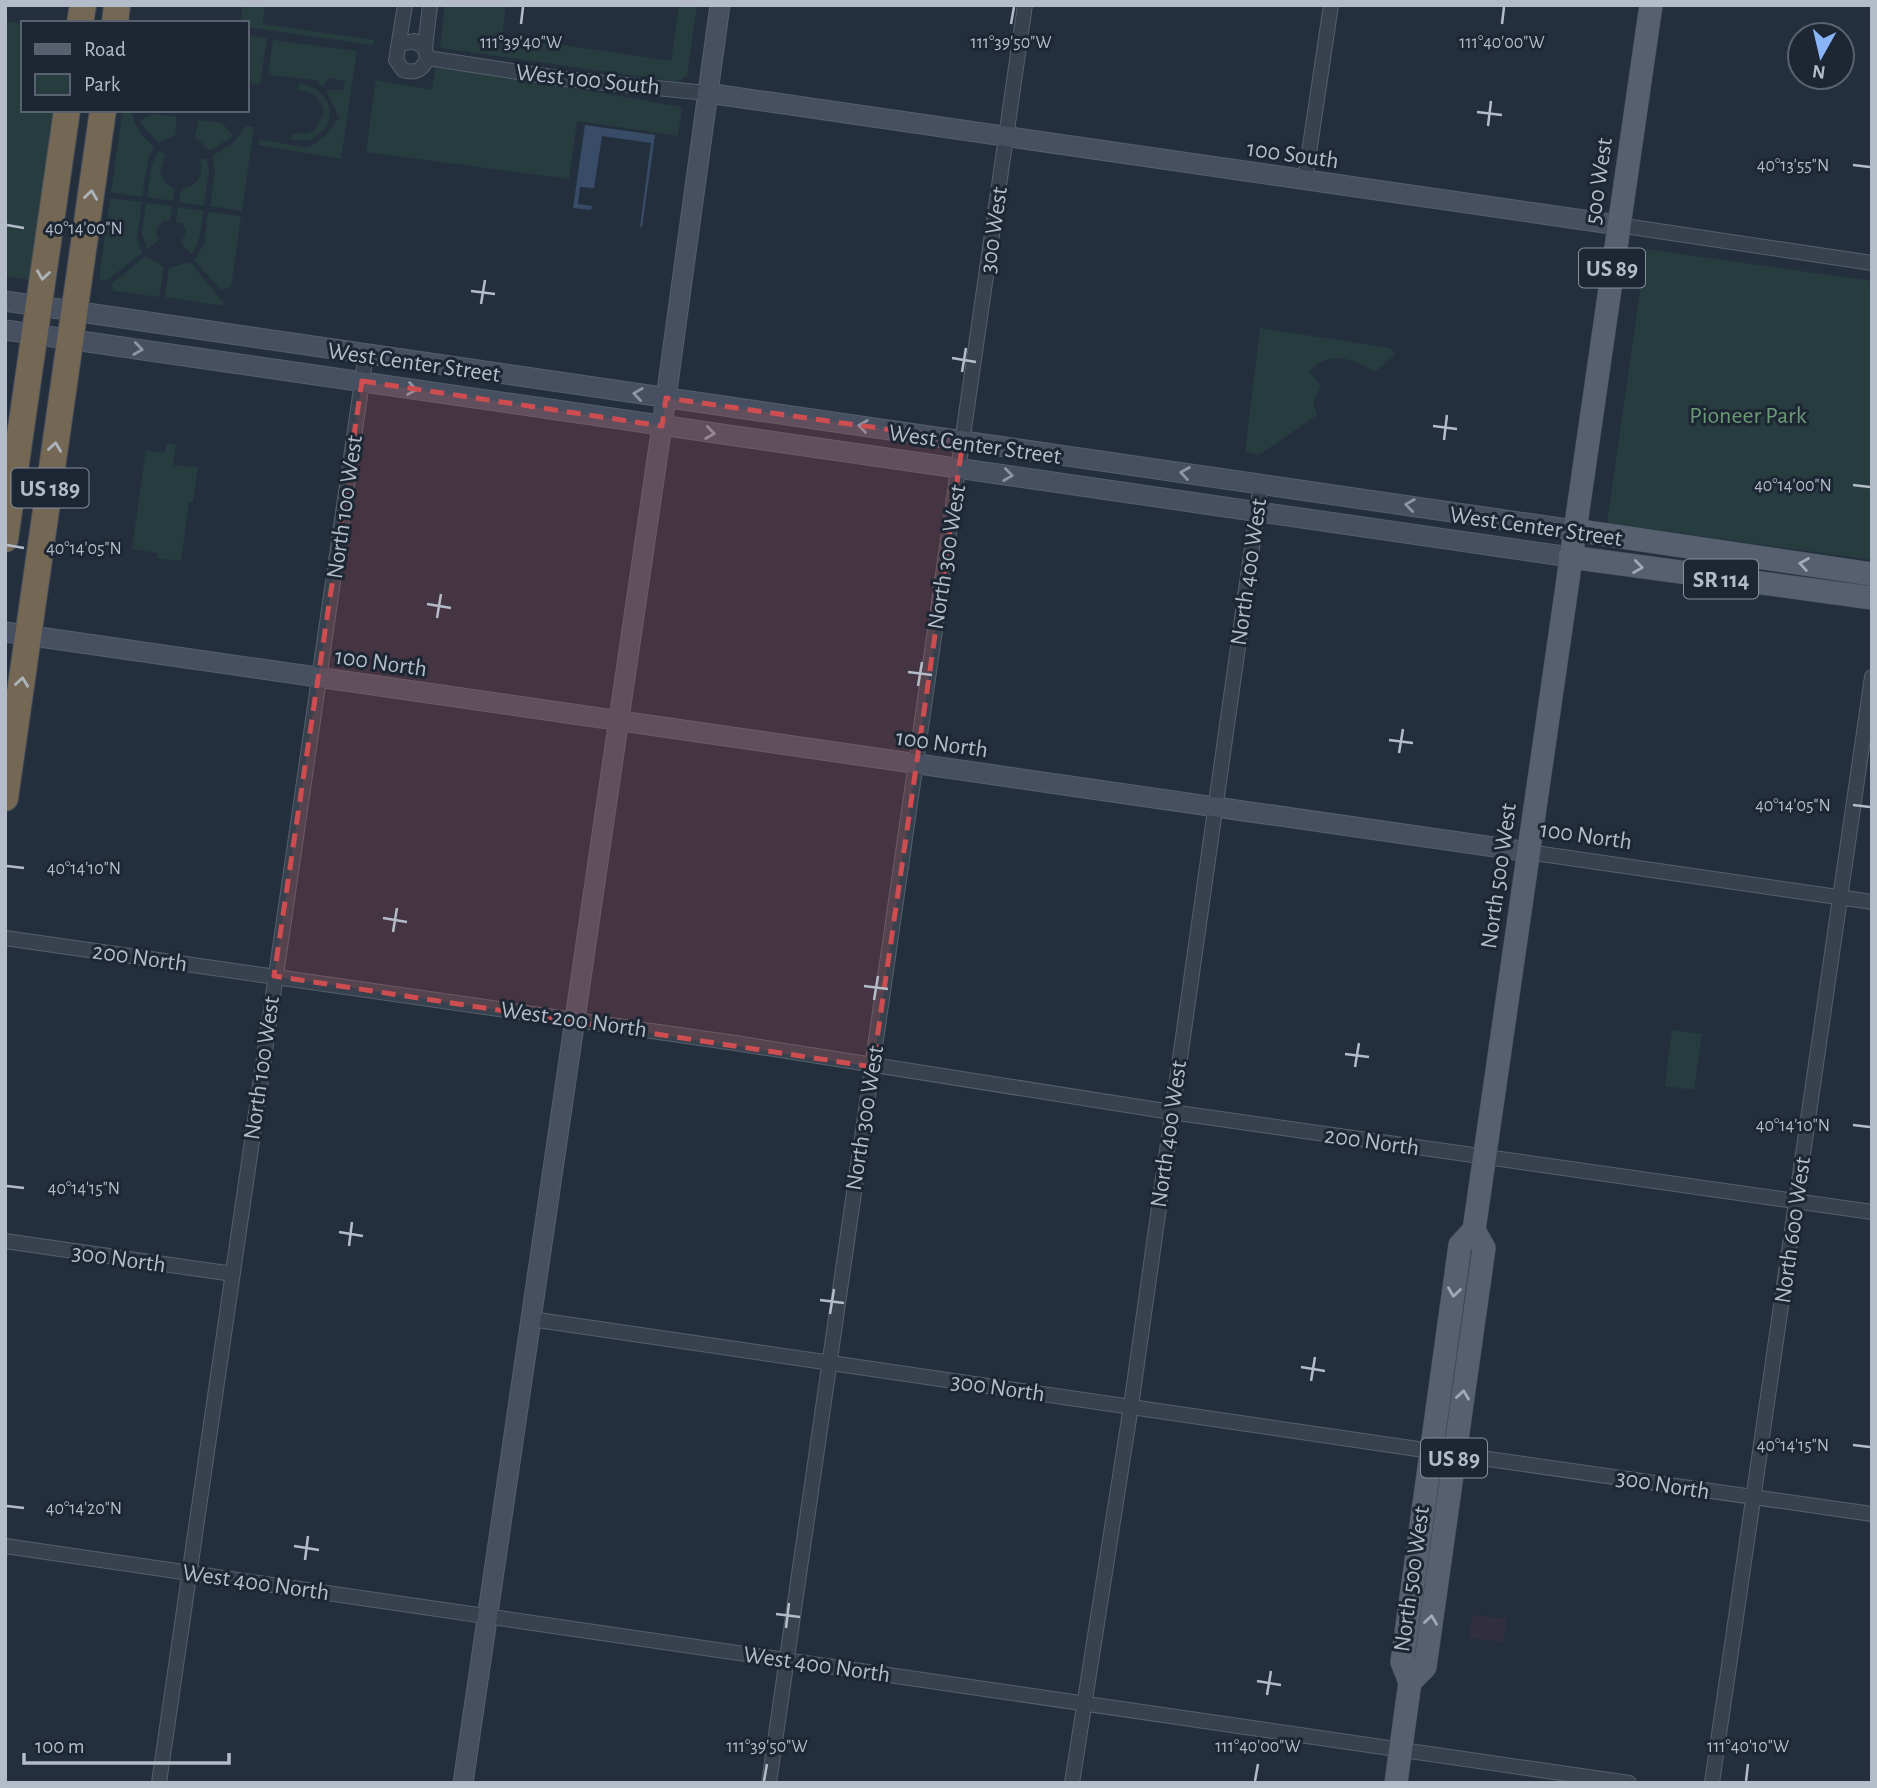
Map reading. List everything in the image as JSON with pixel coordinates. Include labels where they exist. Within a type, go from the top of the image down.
[{"type":"highway","name":"US 189","points":[[5,539],[67,112]]},
{"type":"highway","name":"US 189","points":[[5,798],[17,634],[73,325],[103,112]]},
{"type":"main road","points":[[463,1783],[662,426],[720,5]]},
{"type":"main road","name":"500 West","points":[[1574,530],[1651,5]]},
{"type":"main road","name":"100 South","points":[[707,93],[1618,225]]},
{"type":"main road","points":[[5,301],[37,320],[73,325]]},
{"type":"main road","points":[[5,330],[37,320],[73,325]]},
{"type":"main road","name":"West Center Street","points":[[73,325],[366,355],[666,398],[1257,512],[1872,598]]},
{"type":"main road","name":"West Center Street","points":[[73,325],[362,382],[662,426],[1261,484],[1872,574]]},
{"type":"main road","name":"North 500 West","points":[[1396,1783],[1410,1682],[1402,1662],[1460,1245],[1474,1230],[1574,530]]},
{"type":"main road","name":"100 North","points":[[17,634],[1528,852]]},
{"type":"main road","name":"North 500 West","points":[[1410,1682],[1425,1667],[1484,1248],[1474,1230]]},
{"type":"street","points":[[405,5],[401,44],[396,60],[403,70],[415,72],[426,53],[430,5]]},
{"type":"street","name":"300 West","points":[[962,454],[1025,5]]},
{"type":"street","points":[[1306,180],[1331,5]]},
{"type":"street","points":[[401,44],[414,41],[426,53]]},
{"type":"street","name":"West 100 South","points":[[426,53],[565,79],[707,93]]},
{"type":"street","name":"100 South","points":[[1618,225],[1872,263]]},
{"type":"street","name":"North 100 West","points":[[159,1783],[366,355]]},
{"type":"street","name":"North 300 West","points":[[769,1783],[962,454]]},
{"type":"street","name":"North 400 West","points":[[1072,1783],[1131,1406],[1261,484]]},
{"type":"street","name":"North 600 West","points":[[1712,1783],[1872,677]]},
{"type":"street","name":"100 North","points":[[1528,852],[1872,902]]},
{"type":"street","name":"200 North","points":[[5,938],[274,976]]},
{"type":"street","name":"West 200 North","points":[[274,976],[574,1019],[873,1067]]},
{"type":"street","name":"200 North","points":[[873,1067],[1872,1212]]},
{"type":"street","name":"300 North","points":[[5,1241],[233,1274]]},
{"type":"street","name":"300 North","points":[[531,1319],[750,1350],[828,1365],[1131,1406],[1431,1451]]},
{"type":"street","name":"300 North","points":[[1454,1454],[1872,1514]]},
{"type":"street","name":"West 400 North","points":[[5,1546],[1629,1783]]},
{"type":"highlighted area","points":[[362,381],[662,426],[666,398],[963,440],[873,1067],[274,976]]},
{"type":"shaded area","points":[[1472,1615],[1506,1619],[1503,1642],[1470,1638]]},
{"type":"green space","points":[[243,5],[265,5],[263,24],[374,40],[373,45],[248,27],[248,21],[240,21]]},
{"type":"green space","points":[[445,5],[506,5],[502,36],[671,61],[679,5],[697,5],[687,76],[677,82],[440,48]]},
{"type":"green space","points":[[5,21],[21,24],[21,112],[53,112],[31,280],[5,276]]},
{"type":"green space","points":[[251,36],[267,38],[260,85],[252,84],[249,71]]},
{"type":"green space","points":[[273,40],[357,51],[341,159],[259,145],[259,139],[308,148],[325,136],[339,118],[326,90],[343,90],[345,81],[329,78],[322,87],[316,80],[268,75]]},
{"type":"green space","points":[[435,68],[503,76],[682,107],[678,136],[577,121],[569,179],[366,152],[376,80],[432,90]]},
{"type":"green space","points":[[299,83],[315,89],[326,99],[329,106],[330,114],[324,130],[310,140],[291,140],[292,133],[315,131],[324,112],[315,96],[298,90]]},
{"type":"green space","points":[[123,112],[131,112],[139,132],[154,147],[148,160],[142,197],[111,192]]},
{"type":"green space","points":[[154,114],[177,117],[175,135],[158,143],[139,121]]},
{"type":"green space","points":[[199,120],[222,123],[233,136],[210,151],[195,137]]},
{"type":"green space","points":[[246,126],[254,127],[242,211],[210,206],[215,171],[212,156],[232,144]]},
{"type":"green space","points":[[158,151],[165,154],[160,174],[166,183],[175,189],[173,201],[147,197],[152,164]]},
{"type":"green space","points":[[207,158],[209,171],[204,206],[179,202],[181,189],[191,186],[200,175],[200,159]]},
{"type":"green space","points":[[110,198],[142,202],[137,238],[142,253],[106,281],[99,279]]},
{"type":"green space","points":[[146,203],[172,206],[170,221],[164,221],[156,230],[159,240],[147,249],[142,233]]},
{"type":"green space","points":[[178,207],[204,211],[198,243],[191,254],[181,243],[186,231],[182,223],[176,222]]},
{"type":"green space","points":[[208,212],[241,216],[231,287],[221,290],[194,260],[204,244]]},
{"type":"green space","name":"Pioneer Park","points":[[1646,249],[1872,281],[1872,560],[1607,523]]},
{"type":"green space","points":[[146,256],[164,267],[159,297],[113,291],[112,283]]},
{"type":"green space","points":[[190,262],[224,303],[222,306],[165,297],[169,268]]},
{"type":"green space","points":[[1260,328],[1390,348],[1396,354],[1375,372],[1341,358],[1317,364],[1309,371],[1321,386],[1313,402],[1317,415],[1259,455],[1245,452]]},
{"type":"green space","points":[[167,443],[176,445],[173,465],[198,467],[193,502],[189,502],[181,561],[157,558],[157,553],[132,549],[146,450],[165,453]]},
{"type":"green space","points":[[1672,1030],[1702,1034],[1694,1090],[1665,1086]]},
{"type":"water","points":[[585,125],[655,135],[642,227],[651,143],[602,136],[594,188],[580,187],[578,204],[592,206],[591,210],[573,208]]}]
